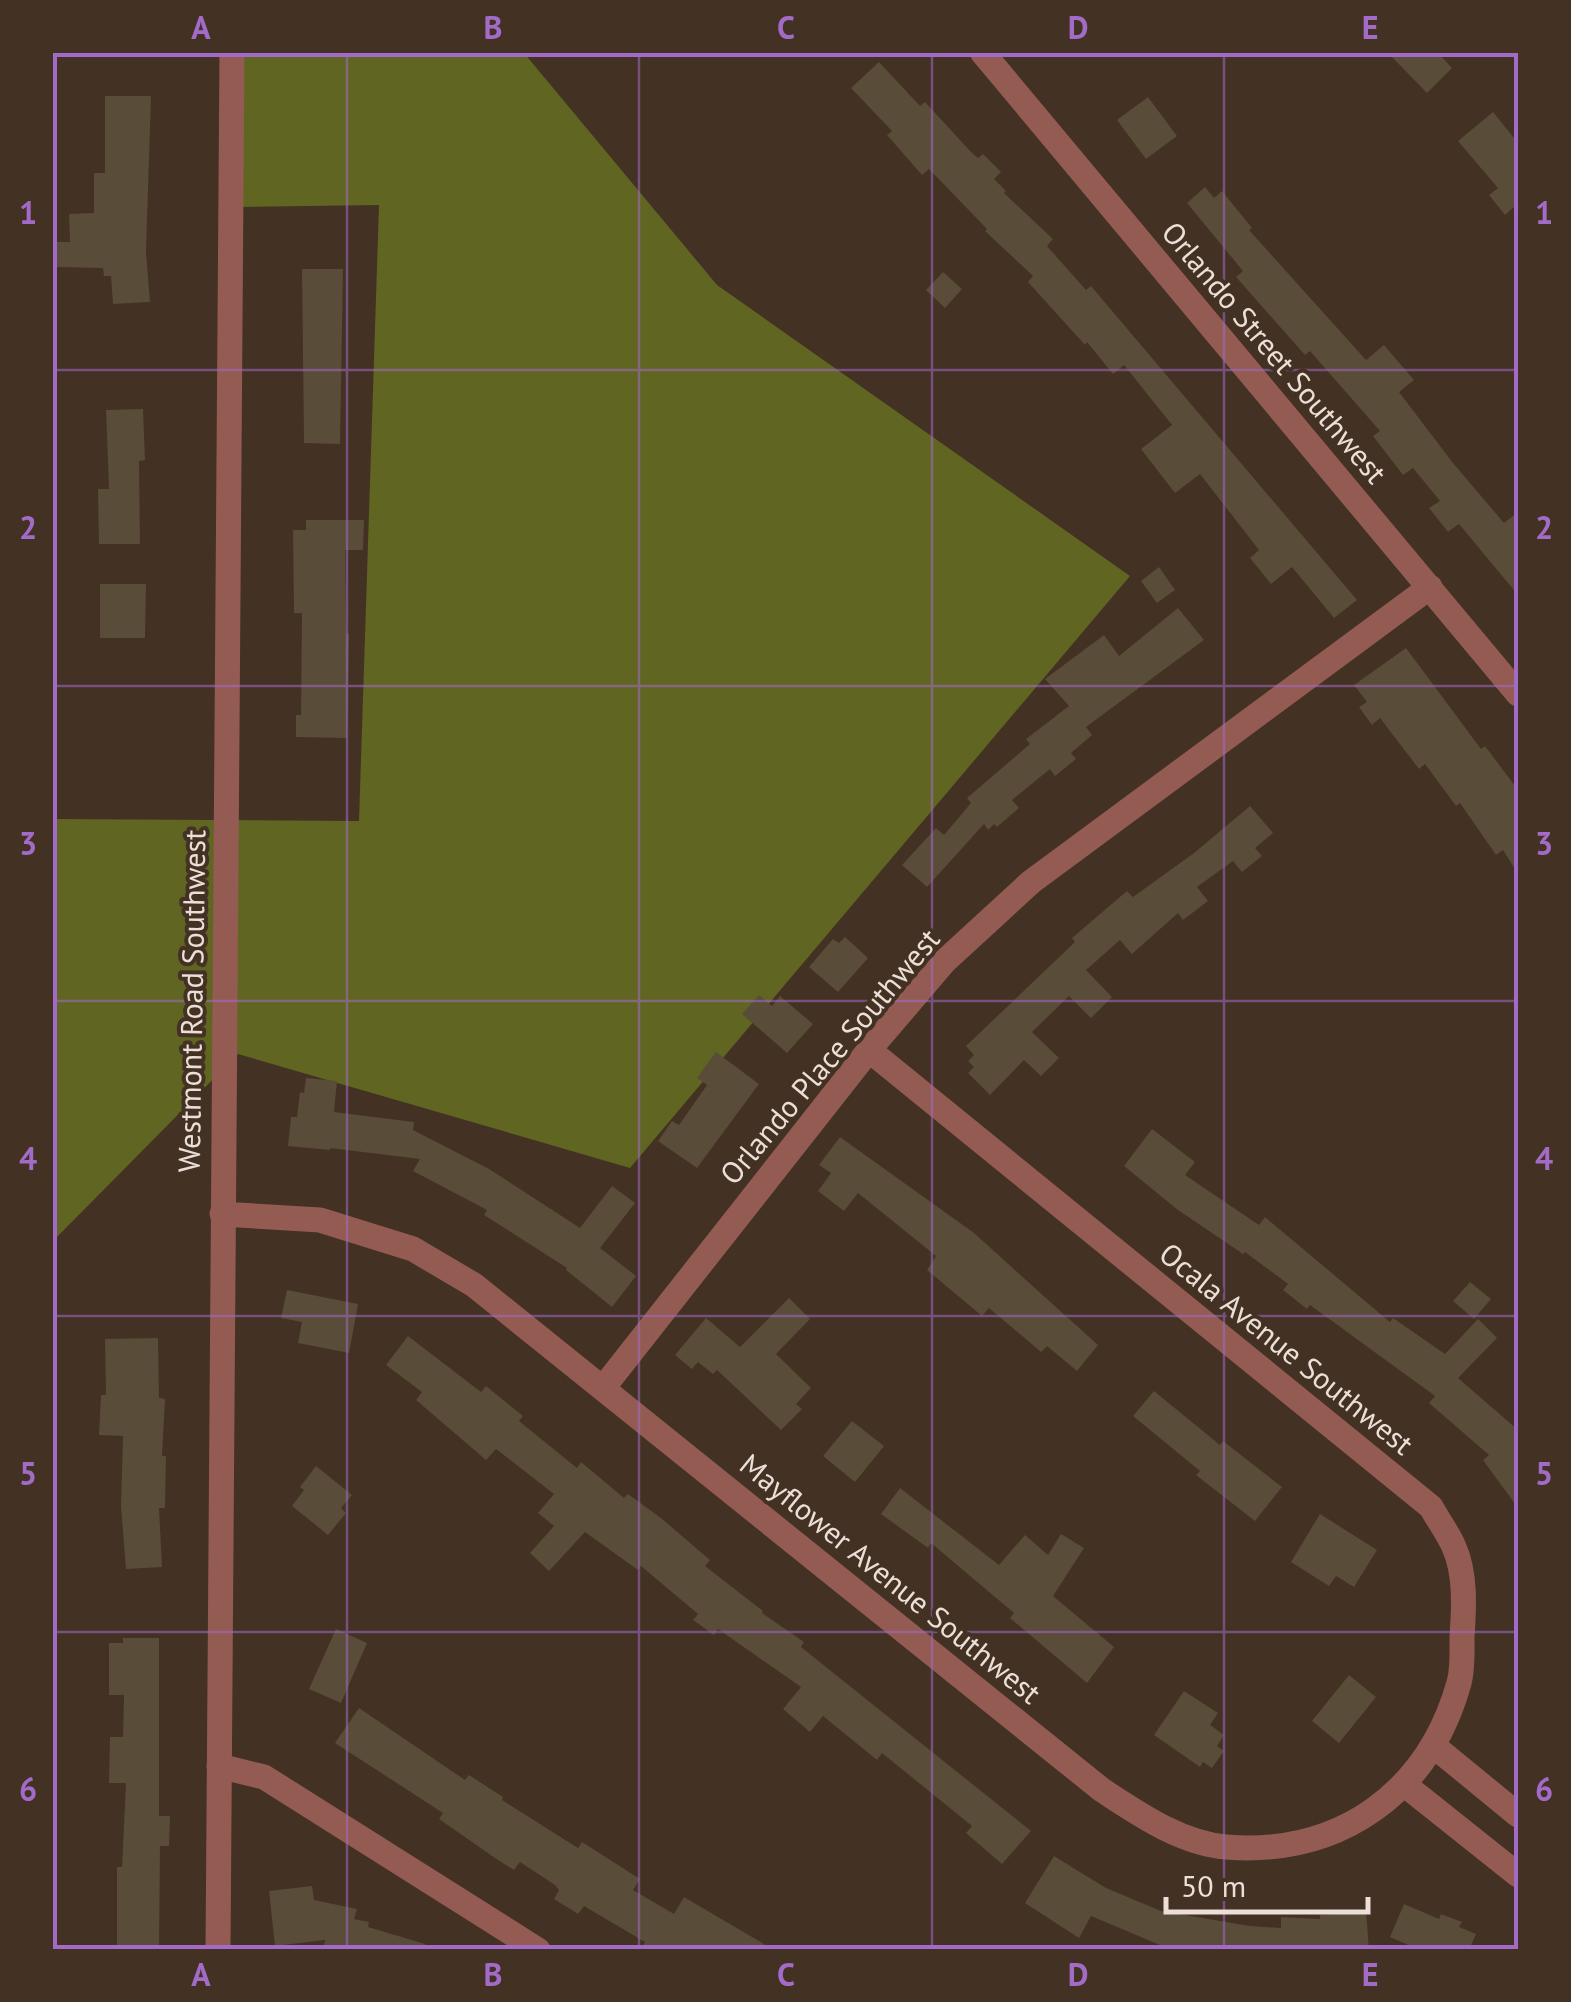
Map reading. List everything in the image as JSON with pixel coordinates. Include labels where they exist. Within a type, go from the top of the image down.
[{"type":"street","name":"Westmont Road Southwest","points":[[218,1950],[232,52]]},
{"type":"street","name":"Orlando Street Southwest","points":[[982,52],[1518,694]]},
{"type":"street","name":"Orlando Place Southwest","points":[[603,1388],[868,1050],[946,961],[1032,882],[1430,587]]},
{"type":"street","name":"Ocala Avenue Southwest","points":[[868,1050],[1431,1507],[1456,1549],[1464,1594],[1461,1680],[1434,1747],[1405,1785]]},
{"type":"street","name":"Mayflower Avenue Southwest","points":[[222,1214],[320,1220],[413,1248],[474,1284],[1102,1790],[1160,1827],[1222,1847],[1288,1846],[1350,1826],[1405,1785]]},
{"type":"street","points":[[1434,1747],[1518,1815]]},
{"type":"street","points":[[219,1766],[264,1777],[538,1950]]},
{"type":"street","points":[[1405,1785],[1518,1875]]},
{"type":"green space","points":[[241,53],[524,53],[717,285],[1130,576],[630,1168],[238,1054],[53,1241],[53,819],[359,821],[379,205],[239,207]]},
{"type":"building","points":[[1387,52],[1437,52],[1452,68],[1427,93]]},
{"type":"building","points":[[879,62],[920,106],[925,102],[972,153],[978,158],[983,154],[1001,172],[994,179],[1053,239],[1047,246],[1086,290],[1091,286],[1357,600],[1334,618],[1292,567],[1271,584],[1250,558],[1259,550],[1200,474],[1175,493],[1141,449],[1172,425],[1124,365],[1113,374],[1028,282],[1033,276],[985,231],[929,169],[922,175],[887,135],[892,131],[851,88]]},
{"type":"building","points":[[105,96],[151,96],[146,252],[150,302],[113,304],[111,276],[104,276],[103,268],[56,267],[57,242],[70,242],[69,214],[94,213],[94,173],[105,173]]},
{"type":"building","points":[[1148,97],[1177,136],[1146,159],[1117,120]]},
{"type":"building","points":[[1493,112],[1518,143],[1518,213],[1514,207],[1505,215],[1489,195],[1498,188],[1458,141]]},
{"type":"building","points":[[1205,187],[1214,198],[1222,191],[1252,228],[1249,230],[1366,360],[1384,345],[1414,380],[1399,392],[1453,463],[1504,523],[1518,512],[1518,595],[1459,524],[1448,532],[1429,508],[1440,501],[1413,468],[1403,475],[1373,436],[1380,431],[1310,351],[1305,355],[1236,277],[1243,271],[1187,203]]},
{"type":"building","points":[[302,269],[343,269],[340,444],[304,443]]},
{"type":"building","points":[[943,272],[962,289],[945,308],[926,290]]},
{"type":"building","points":[[143,409],[145,460],[139,461],[140,544],[99,544],[98,489],[109,489],[106,410]]},
{"type":"building","points":[[306,520],[364,520],[363,550],[345,550],[349,634],[347,738],[296,737],[296,715],[301,715],[302,613],[294,613],[293,530],[306,530]]},
{"type":"building","points":[[1159,567],[1175,590],[1157,603],[1141,581]]},
{"type":"building","points":[[100,584],[146,584],[145,638],[100,638]]},
{"type":"building","points":[[1178,608],[1204,640],[1086,727],[1092,735],[1071,753],[1076,759],[1055,776],[1050,769],[1012,800],[1019,808],[997,827],[994,824],[988,830],[984,824],[927,887],[902,865],[936,828],[944,835],[971,803],[967,798],[1030,744],[1026,739],[1069,706],[1045,679],[1104,635],[1119,656]]},
{"type":"building","points":[[1406,648],[1481,749],[1485,746],[1518,790],[1518,874],[1503,850],[1496,855],[1460,803],[1456,806],[1425,764],[1419,769],[1380,718],[1372,725],[1359,707],[1367,702],[1354,685]]},
{"type":"building","points":[[1250,806],[1273,833],[1255,848],[1262,856],[1242,872],[1233,861],[1197,887],[1208,901],[1183,920],[1178,913],[1132,954],[1120,940],[1086,970],[1112,997],[1091,1018],[1069,996],[1032,1032],[1059,1058],[1041,1076],[1024,1060],[990,1095],[968,1073],[974,1067],[968,1061],[974,1055],[966,1046],[1075,942],[1072,938],[1127,891],[1133,897]]},
{"type":"building","points":[[845,937],[868,958],[838,992],[809,967],[833,939],[839,943]]},
{"type":"building","points":[[759,995],[772,1006],[780,996],[813,1024],[787,1053],[742,1014]]},
{"type":"building","points":[[716,1052],[759,1084],[697,1168],[658,1141],[672,1121],[679,1125],[707,1085],[697,1078]]},
{"type":"building","points":[[306,1078],[337,1081],[334,1112],[414,1122],[413,1130],[489,1169],[580,1228],[612,1186],[635,1203],[600,1248],[636,1276],[612,1307],[567,1268],[484,1215],[487,1210],[413,1171],[420,1159],[288,1146],[291,1117],[297,1117]]},
{"type":"building","points":[[1152,1129],[1195,1162],[1185,1175],[1259,1225],[1265,1217],[1390,1322],[1393,1318],[1445,1354],[1478,1319],[1497,1338],[1458,1378],[1518,1430],[1518,1508],[1483,1460],[1489,1455],[1429,1403],[1435,1396],[1310,1305],[1307,1309],[1283,1290],[1288,1284],[1178,1210],[1124,1166]]},
{"type":"building","points":[[840,1137],[974,1233],[1098,1345],[1077,1371],[1047,1346],[1041,1352],[989,1308],[982,1316],[927,1270],[936,1256],[858,1193],[844,1211],[818,1191],[831,1173],[819,1165]]},
{"type":"building","points":[[1470,1282],[1491,1299],[1474,1319],[1453,1301]]},
{"type":"building","points":[[287,1290],[358,1304],[349,1353],[298,1343],[302,1322],[281,1318]]},
{"type":"building","points":[[789,1298],[810,1319],[776,1354],[811,1388],[796,1404],[802,1409],[781,1430],[717,1370],[713,1374],[698,1362],[692,1369],[675,1355],[706,1318],[740,1347]]},
{"type":"building","points":[[408,1336],[481,1392],[486,1386],[523,1416],[519,1421],[577,1468],[581,1462],[624,1498],[628,1494],[661,1518],[710,1560],[705,1566],[804,1642],[801,1647],[1031,1831],[1002,1864],[966,1833],[972,1826],[882,1753],[877,1760],[823,1716],[810,1732],[783,1709],[801,1687],[718,1629],[714,1635],[693,1620],[698,1614],[641,1566],[638,1570],[585,1532],[549,1571],[530,1553],[554,1526],[538,1513],[554,1494],[496,1449],[486,1460],[416,1400],[422,1392],[386,1365]]},
{"type":"building","points":[[158,1338],[159,1398],[165,1399],[162,1456],[166,1456],[165,1508],[159,1508],[162,1567],[126,1569],[121,1507],[123,1436],[99,1435],[101,1395],[106,1395],[105,1339]]},
{"type":"building","points":[[1154,1391],[1220,1445],[1223,1441],[1282,1487],[1255,1521],[1196,1475],[1200,1471],[1133,1416]]},
{"type":"building","points":[[852,1421],[884,1446],[855,1482],[823,1456]]},
{"type":"building","points":[[316,1466],[352,1495],[341,1508],[346,1513],[328,1535],[292,1506]]},
{"type":"building","points":[[900,1488],[999,1565],[1025,1535],[1048,1555],[1061,1534],[1084,1548],[1053,1596],[1114,1647],[1087,1683],[1010,1618],[1014,1613],[931,1543],[928,1548],[881,1514]]},
{"type":"building","points":[[1320,1514],[1377,1550],[1354,1587],[1336,1576],[1329,1586],[1291,1562]]},
{"type":"building","points":[[336,1629],[367,1643],[341,1703],[309,1689]]},
{"type":"building","points":[[123,1638],[159,1638],[159,1816],[170,1816],[169,1846],[160,1846],[159,1950],[117,1950],[117,1867],[122,1867],[126,1783],[109,1783],[110,1737],[123,1737],[124,1695],[109,1695],[109,1643],[123,1643]]},
{"type":"building","points":[[1349,1675],[1376,1697],[1339,1743],[1312,1721]]},
{"type":"building","points":[[1184,1691],[1218,1713],[1210,1725],[1224,1735],[1217,1746],[1224,1751],[1212,1768],[1203,1762],[1200,1767],[1154,1735]]},
{"type":"building","points":[[359,1708],[465,1780],[469,1775],[578,1848],[582,1842],[640,1879],[633,1890],[674,1914],[684,1897],[774,1950],[640,1950],[645,1942],[584,1906],[578,1914],[554,1899],[559,1890],[555,1885],[520,1862],[514,1870],[495,1858],[439,1819],[443,1813],[335,1743]]},
{"type":"building","points":[[1054,1856],[1106,1888],[1161,1911],[1281,1928],[1281,1917],[1320,1919],[1320,1915],[1366,1911],[1369,1950],[1172,1950],[1091,1916],[1079,1938],[1025,1903]]},
{"type":"building","points":[[312,1886],[314,1900],[357,1909],[354,1919],[425,1944],[424,1950],[323,1950],[325,1940],[275,1946],[269,1891]]},
{"type":"building","points":[[1404,1904],[1439,1919],[1441,1914],[1462,1922],[1459,1927],[1476,1934],[1469,1950],[1420,1950],[1390,1937]]}]
